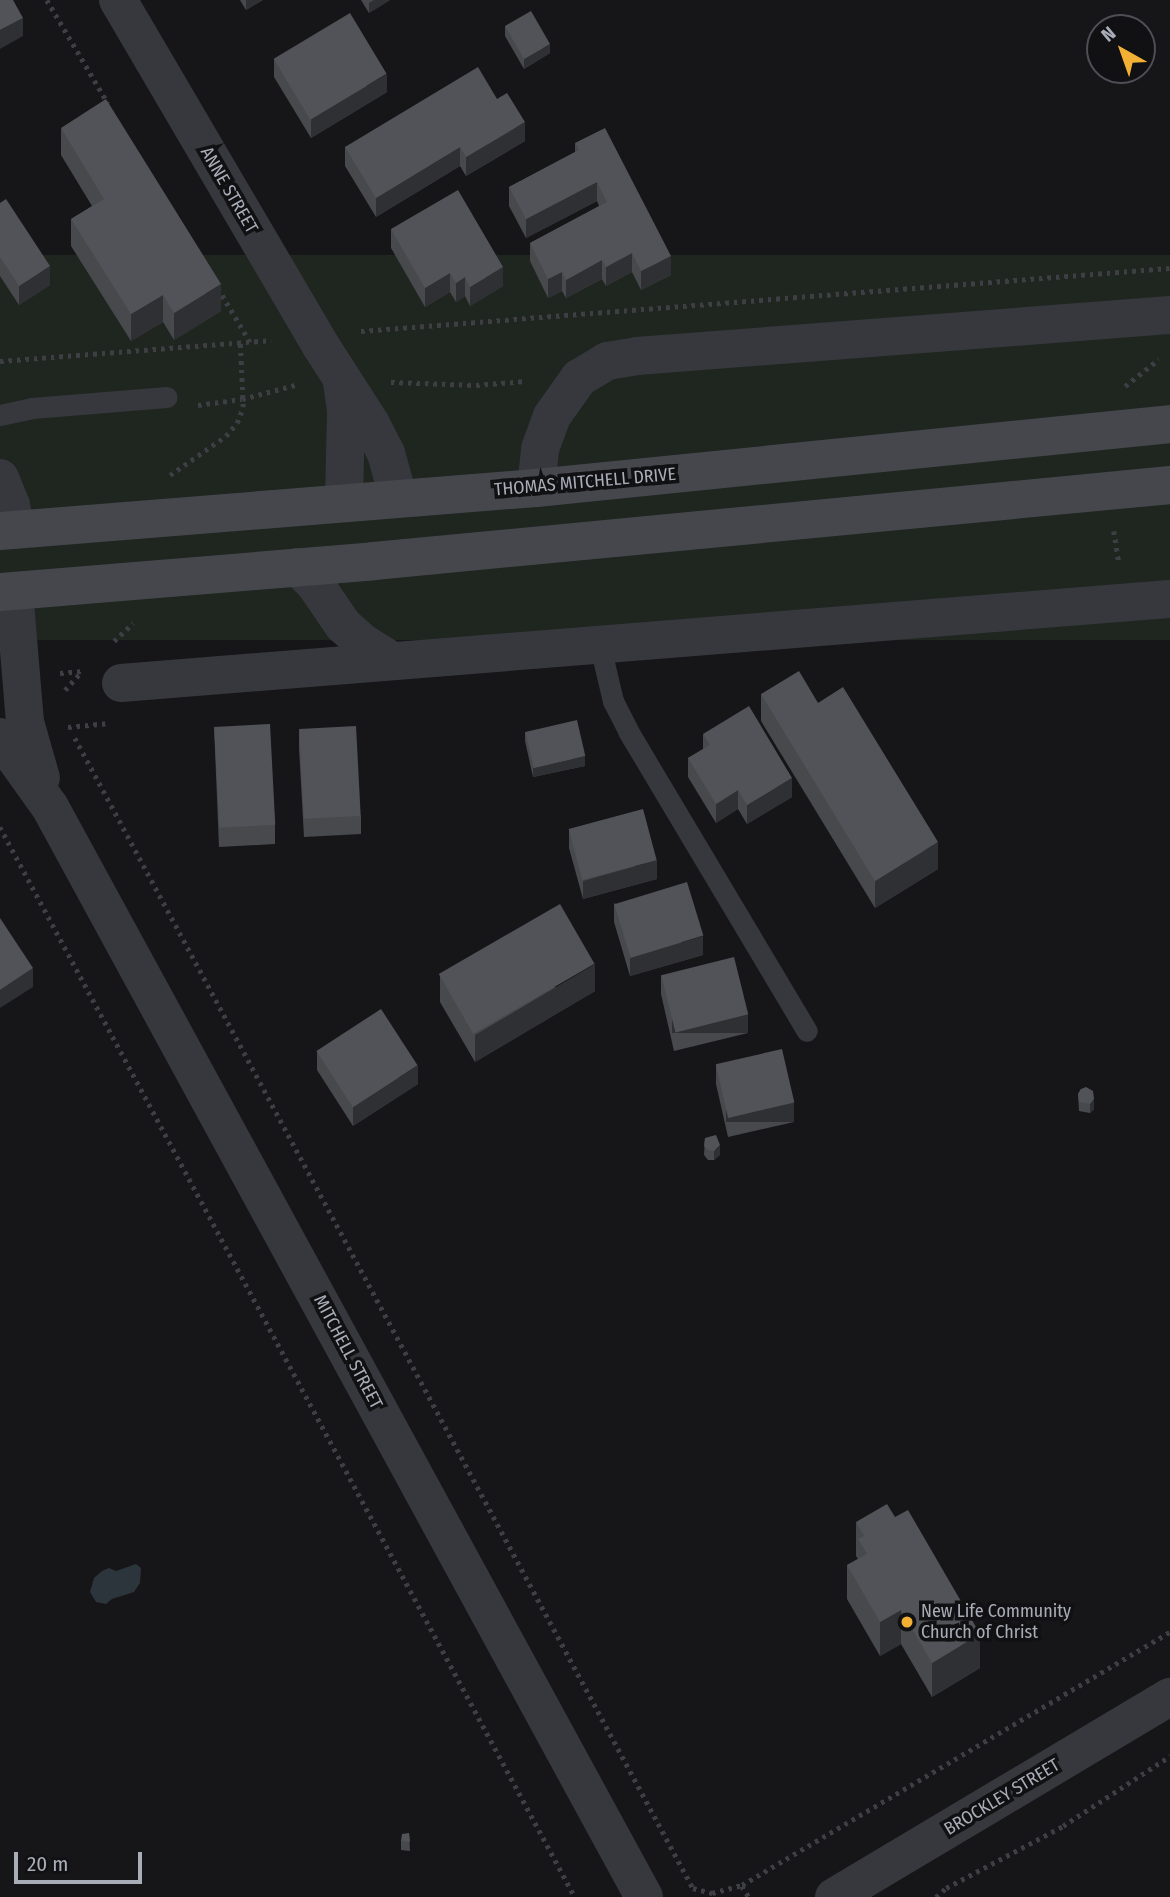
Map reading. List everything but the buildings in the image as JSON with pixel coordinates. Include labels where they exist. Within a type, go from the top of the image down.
[{"type":"main road","name":"THOMAS MITCHELL DRIVE","points":[[5,536],[344,501],[536,488],[1170,424]]},
{"type":"main road","points":[[5,536],[7,591],[374,561],[1170,485]]},
{"type":"main road","points":[[536,488],[537,546]]},
{"type":"main road","points":[[374,561],[398,497]]},
{"type":"main road","points":[[344,501],[374,561]]},
{"type":"street","name":"ANNE STREET","points":[[118,0],[341,380],[380,439],[390,463],[398,497]]},
{"type":"street","points":[[536,488],[537,460],[545,433],[579,378],[595,366],[629,357],[1170,315]]},
{"type":"street","name":"ANNE STREET","points":[[341,380],[345,412],[344,501]]},
{"type":"street","points":[[0,478],[11,505],[5,536]]},
{"type":"street","points":[[298,567],[315,584],[343,625],[375,652],[392,661]]},
{"type":"street","name":"MITCHELL STREET","points":[[7,591],[10,678],[50,807]]},
{"type":"street","points":[[121,683],[1170,598]]},
{"type":"street","name":"MITCHELL STREET","points":[[0,737],[50,807],[644,1897]]},
{"type":"street","name":"BROCKLEY STREET","points":[[834,1897],[1170,1697]]},
{"type":"lane","points":[[0,415],[32,408],[167,397]]},
{"type":"lane","points":[[600,646],[613,701],[628,731],[807,1031]]},
{"type":"path","points":[[47,0],[109,105]]},
{"type":"path","points":[[0,360],[250,342],[275,339],[282,333],[314,334],[1170,268]]},
{"type":"path","points":[[212,279],[250,342]]},
{"type":"path","points":[[167,397],[172,409],[242,399],[315,379],[476,384],[579,378]]},
{"type":"path","points":[[10,678],[118,669],[121,683]]},
{"type":"path","points":[[69,727],[693,1888],[712,1893],[742,1885],[1170,1632]]},
{"type":"path","points":[[0,827],[575,1897]]},
{"type":"path","points":[[936,1897],[946,1888],[1063,1826],[1170,1756]]},
{"type":"path","points":[[742,1885],[749,1897]]},
{"type":"shaded area","points":[[0,255],[1170,255],[1170,640],[0,640]]},
{"type":"shaded area","points":[[136,1564],[141,1568],[140,1583],[134,1592],[112,1599],[106,1604],[96,1602],[90,1592],[94,1578],[109,1568],[116,1571]]},
{"type":"place","name":"New Life Community Church of Christ","points":[[907,1622]]}]
